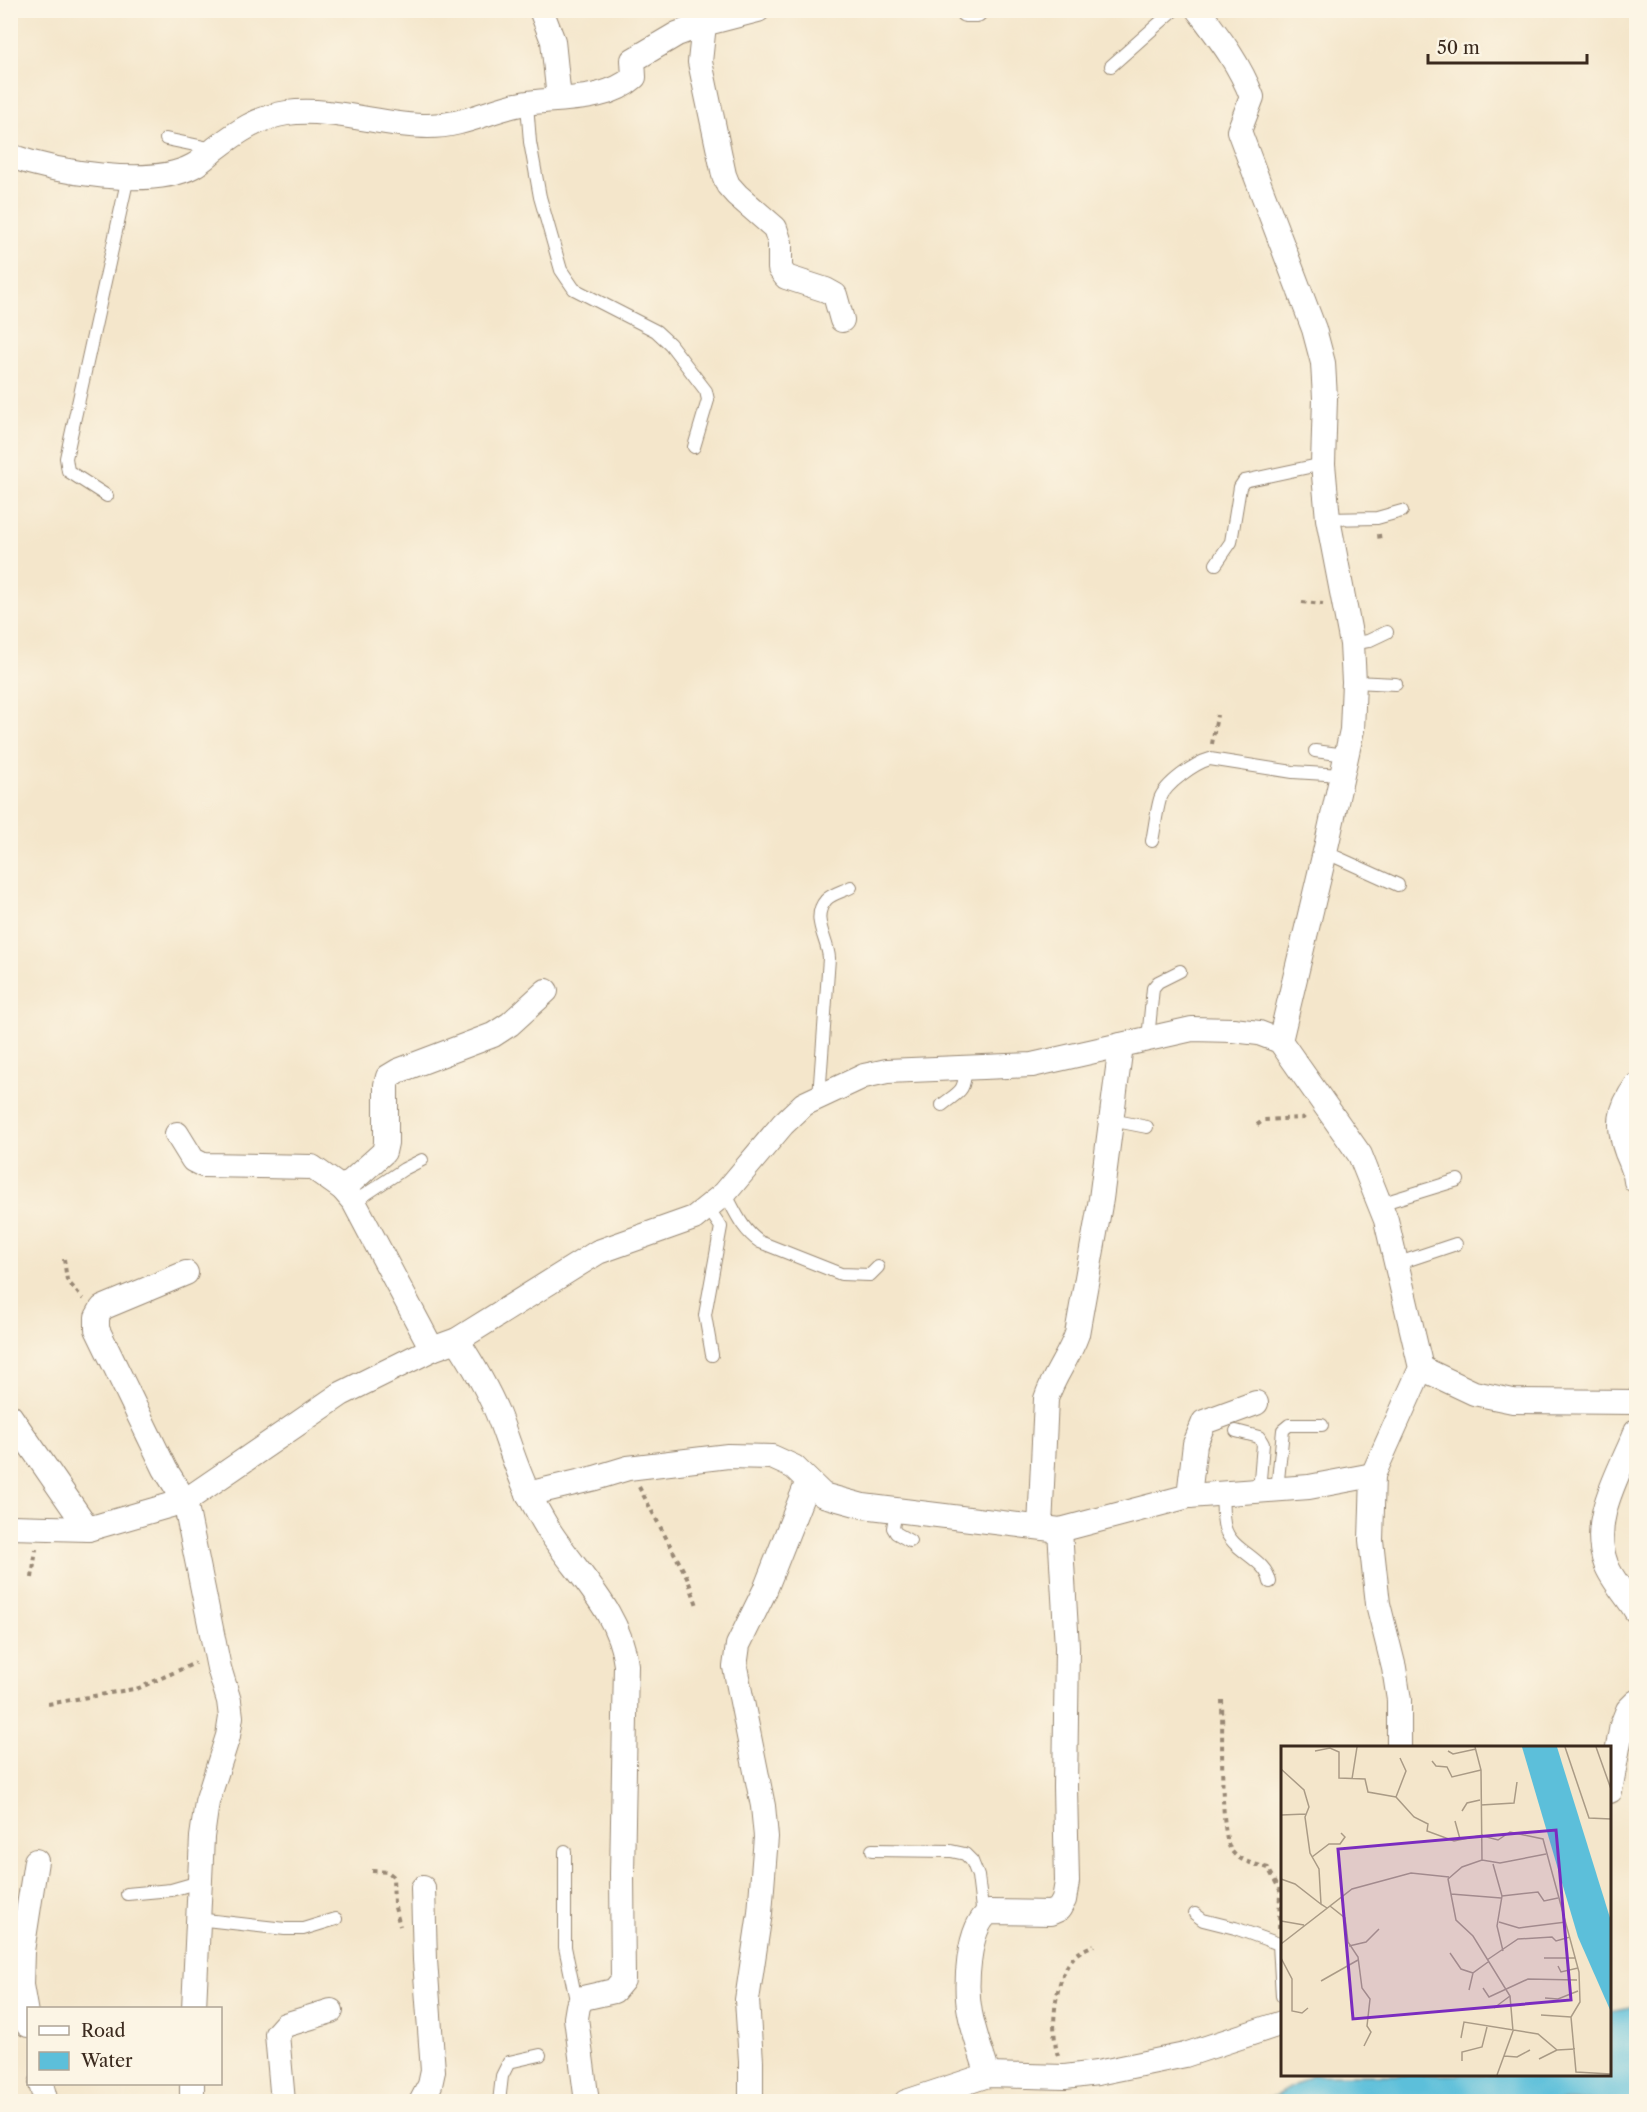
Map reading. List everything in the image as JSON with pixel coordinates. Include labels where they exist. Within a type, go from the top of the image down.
[{"type":"street","points":[[541,10],[553,41],[559,99]]},
{"type":"street","points":[[10,156],[32,164],[76,173],[128,177],[175,175],[195,165],[246,127],[268,117],[289,113],[317,113],[426,126],[455,125],[512,106],[593,96],[624,85],[634,77],[633,60],[677,34],[704,24],[758,10]]},
{"type":"street","points":[[966,10],[976,10]]},
{"type":"street","points":[[1198,10],[1231,53],[1252,98],[1239,131],[1314,329],[1323,363],[1325,398],[1323,464],[1328,519],[1352,644],[1352,730],[1280,1041]]},
{"type":"street","points":[[704,24],[700,62],[728,185],[775,228],[780,243],[780,269],[786,277],[835,295],[842,320]]},
{"type":"street","points":[[348,1195],[384,1152],[388,1077],[398,1071],[493,1035],[510,1024],[546,991]]},
{"type":"street","points":[[10,1527],[88,1529],[185,1501],[341,1394],[432,1348],[457,1340],[598,1252],[694,1218],[717,1200],[783,1124],[804,1104],[864,1076],[887,1071],[1032,1065],[1192,1029],[1259,1033],[1280,1041],[1360,1155],[1386,1220],[1421,1368],[1372,1475],[1371,1540],[1378,1604],[1394,1668],[1399,1700],[1399,1746]]},
{"type":"street","points":[[988,2075],[970,2012],[967,1977],[974,1938],[983,1917],[989,1912],[1050,1913],[1059,1909],[1064,1900],[1067,1882],[1065,1787],[1067,1647],[1050,1529],[1046,1399],[1050,1385],[1071,1350],[1077,1334],[1101,1199],[1121,1045]]},
{"type":"street","points":[[1636,1086],[1620,1117],[1623,1141],[1636,1176]]},
{"type":"street","points":[[177,1134],[193,1160],[203,1165],[312,1167],[348,1195],[432,1348]]},
{"type":"street","points":[[186,1273],[102,1308],[97,1317],[97,1329],[165,1469],[185,1501],[214,1647],[229,1701],[231,1717],[228,1736],[207,1802],[199,1882],[194,2007]]},
{"type":"street","points":[[457,1340],[477,1370],[495,1409],[528,1494],[550,1532],[585,1579],[618,1630],[624,1650],[626,1665],[621,1874],[623,1980],[614,1991],[583,1998],[578,2006],[576,2018],[587,2102]]},
{"type":"street","points":[[1421,1368],[1474,1393],[1513,1401],[1636,1402]]},
{"type":"street","points":[[1189,1496],[1195,1443],[1204,1422],[1256,1403]]},
{"type":"street","points":[[10,1416],[88,1529]]},
{"type":"street","points":[[1636,1432],[1604,1510],[1601,1544],[1606,1566],[1636,1611]]},
{"type":"street","points":[[528,1494],[595,1478],[628,1467],[729,1456],[772,1456],[794,1467],[823,1495],[863,1506],[1050,1529],[1189,1496],[1328,1485],[1372,1475]]},
{"type":"street","points":[[751,2102],[747,2000],[760,1913],[766,1837],[763,1806],[735,1667],[738,1645],[765,1590],[808,1481]]},
{"type":"street","points":[[1611,1786],[1622,1725],[1628,1710],[1636,1702]]},
{"type":"street","points":[[27,2019],[21,1985],[22,1951],[36,1861]]},
{"type":"street","points":[[421,2102],[430,2085],[433,2071],[425,1960],[423,1888]]},
{"type":"street","points":[[283,2102],[277,2034],[285,2025],[331,2011]]},
{"type":"street","points":[[906,2102],[988,2075],[1065,2077],[1097,2073],[1185,2055],[1281,2023]]},
{"type":"street","points":[[41,2085],[46,2102]]},
{"type":"street","points":[[192,2085],[192,2102]]},
{"type":"lane","points":[[1111,66],[1174,10]]},
{"type":"lane","points":[[527,104],[530,142],[540,197],[561,270],[574,288],[656,331],[670,344],[692,372],[706,391],[708,400],[694,447]]},
{"type":"lane","points":[[166,139],[215,149]]},
{"type":"lane","points":[[106,496],[68,471],[66,458],[128,177]]},
{"type":"lane","points":[[1216,564],[1231,542],[1240,487],[1244,481],[1323,464]]},
{"type":"lane","points":[[1328,519],[1377,518],[1402,512]]},
{"type":"lane","points":[[1352,644],[1368,641],[1386,632]]},
{"type":"lane","points":[[1353,682],[1396,684]]},
{"type":"lane","points":[[1315,751],[1344,765]]},
{"type":"lane","points":[[1152,841],[1161,797],[1184,772],[1199,762],[1210,759],[1293,772],[1344,765]]},
{"type":"lane","points":[[1325,852],[1398,885]]},
{"type":"lane","points":[[819,1097],[829,958],[829,948],[819,924],[819,913],[826,899],[851,887]]},
{"type":"lane","points":[[1148,1039],[1153,988],[1158,982],[1180,971]]},
{"type":"lane","points":[[942,1105],[962,1090],[965,1083],[965,1068]]},
{"type":"lane","points":[[1111,1120],[1147,1127]]},
{"type":"lane","points":[[348,1195],[422,1160]]},
{"type":"lane","points":[[1380,1204],[1458,1180]]},
{"type":"lane","points":[[717,1200],[750,1235],[760,1242],[841,1274],[870,1275],[878,1267]]},
{"type":"lane","points":[[712,1355],[705,1315],[721,1227],[717,1200]]},
{"type":"lane","points":[[1396,1264],[1456,1244]]},
{"type":"lane","points":[[1268,1490],[1283,1430],[1289,1425],[1322,1425]]},
{"type":"lane","points":[[1236,1431],[1260,1437],[1263,1444],[1268,1490]]},
{"type":"lane","points":[[1222,1494],[1225,1527],[1232,1541],[1264,1568],[1269,1574],[1270,1582]]},
{"type":"lane","points":[[896,1510],[893,1528],[896,1533],[910,1541]]},
{"type":"lane","points":[[872,1850],[951,1851],[965,1854],[972,1861],[978,1876],[983,1917]]},
{"type":"lane","points":[[566,1851],[565,1947],[578,2006]]},
{"type":"lane","points":[[127,1894],[171,1890],[199,1882]]},
{"type":"lane","points":[[1195,1914],[1203,1920],[1235,1928],[1279,1944],[1281,1979]]},
{"type":"lane","points":[[197,1919],[285,1929],[303,1929],[336,1919]]},
{"type":"lane","points":[[499,2102],[502,2076],[509,2062],[540,2055]]},
{"type":"path","points":[[1210,759],[1216,715]]},
{"type":"path","points":[[1257,1125],[1264,1120],[1303,1118],[1321,1098]]},
{"type":"path","points":[[64,1259],[67,1280],[76,1293],[88,1303],[102,1308]]},
{"type":"path","points":[[628,1467],[687,1577],[698,1608]]},
{"type":"path","points":[[32,1578],[40,1527]]},
{"type":"path","points":[[48,1704],[139,1688],[192,1665],[214,1647]]},
{"type":"path","points":[[1222,1701],[1223,1792],[1227,1842],[1232,1852],[1242,1860],[1268,1868],[1274,1877],[1280,1890],[1279,1944]]},
{"type":"path","points":[[372,1871],[388,1872],[393,1876],[394,1904],[401,1930]]},
{"type":"path","points":[[1065,2077],[1055,2046],[1056,1992],[1068,1964],[1076,1954],[1094,1945]]},
{"type":"water","points":[[1636,2006],[1636,2101],[1246,2101],[1276,2096],[1310,2076],[1611,2076],[1611,2011]]}]
